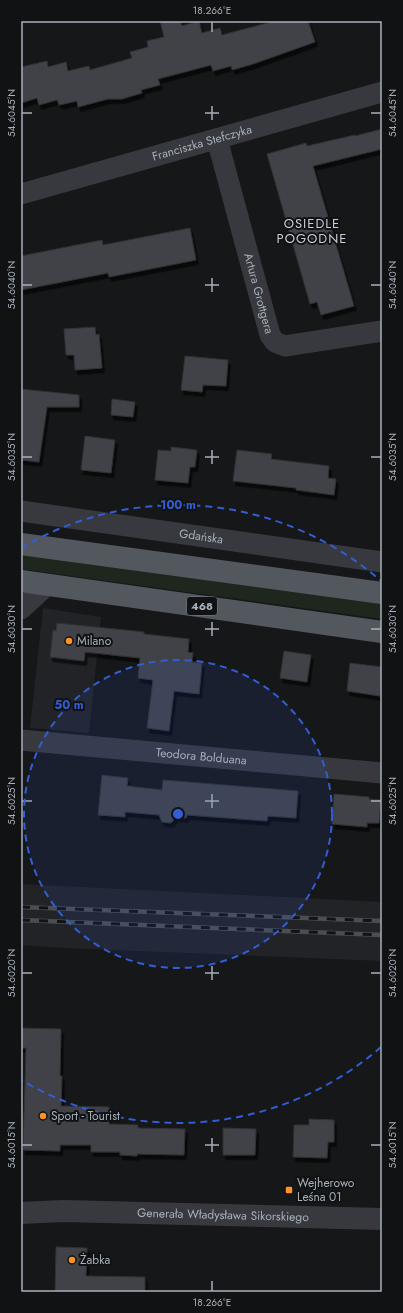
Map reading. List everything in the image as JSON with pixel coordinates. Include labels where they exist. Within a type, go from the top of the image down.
[{"type":"main road","points":[[21,544],[382,593]]},
{"type":"main road","name":"468","points":[[21,581],[382,632]]},
{"type":"street","name":"Franciszka Stefczyka","points":[[21,194],[382,92]]},
{"type":"street","name":"Artura Grottgera","points":[[217,139],[270,335],[274,342],[284,346],[382,331]]},
{"type":"street","name":"Gdańska","points":[[21,511],[382,562]]},
{"type":"street","points":[[21,609],[47,584]]},
{"type":"street","name":"Teodora Bolduana","points":[[21,740],[382,772]]},
{"type":"street","name":"Generała Władysława Sikorskiego","points":[[21,1201],[63,1211]]},
{"type":"street","name":"Generała Władysława Sikorskiego","points":[[21,1213],[63,1211],[382,1219]]},
{"type":"shaded area","points":[[21,552],[382,603],[382,619],[21,569]]},
{"type":"shaded area","points":[[43,608],[101,617],[89,733],[30,728]]},
{"type":"shaded area","points":[[21,884],[382,902],[382,961],[21,945]]},
{"type":"building","points":[[160,21],[180,21],[182,26],[199,21],[202,33],[220,28],[222,35],[275,21],[308,21],[315,42],[232,70],[231,66],[213,71],[211,65],[158,79],[160,85],[141,90],[142,93],[122,99],[108,99],[78,107],[77,101],[59,105],[57,100],[39,105],[37,98],[21,103],[21,67],[47,61],[48,67],[66,62],[68,71],[89,66],[90,70],[132,58],[130,52],[148,47],[147,41],[164,37]]},
{"type":"building","points":[[382,129],[382,149],[313,166],[354,306],[321,315],[317,302],[310,304],[267,154],[306,143],[307,146]]},
{"type":"building","points":[[190,228],[196,260],[109,277],[108,273],[21,290],[21,256],[102,240],[103,245]]},
{"type":"building","points":[[95,327],[96,335],[99,334],[102,368],[75,370],[74,355],[66,355],[64,329]]},
{"type":"building","points":[[185,356],[228,360],[226,386],[203,385],[202,392],[181,390]]},
{"type":"building","points":[[21,389],[79,395],[79,407],[47,407],[39,462],[21,460]]},
{"type":"building","points":[[112,399],[135,402],[133,417],[111,415]]},
{"type":"building","points":[[85,436],[115,440],[111,473],[81,470]]},
{"type":"building","points":[[171,447],[197,450],[195,467],[190,467],[188,483],[155,480],[158,450],[171,451]]},
{"type":"building","points":[[237,450],[272,454],[271,459],[329,466],[328,478],[336,479],[334,495],[296,490],[296,488],[233,481]]},
{"type":"building","points":[[57,623],[144,632],[144,634],[189,639],[188,652],[193,653],[192,662],[202,663],[199,694],[174,691],[169,731],[147,728],[153,680],[138,678],[140,658],[85,652],[84,661],[50,657],[53,630],[56,631]]},
{"type":"building","points":[[284,651],[311,655],[307,682],[280,678]]},
{"type":"building","points":[[350,663],[382,667],[380,696],[347,691]]},
{"type":"building","points":[[102,775],[128,778],[127,786],[162,790],[163,780],[298,791],[296,818],[268,816],[267,821],[187,815],[186,818],[176,817],[171,823],[162,822],[159,815],[125,812],[125,817],[98,815]]},
{"type":"building","points":[[334,794],[369,797],[369,799],[381,800],[379,823],[367,823],[367,827],[332,824]]},
{"type":"building","points":[[21,1028],[61,1029],[61,1106],[109,1107],[109,1124],[138,1125],[138,1128],[185,1129],[184,1155],[137,1154],[137,1156],[120,1155],[120,1152],[91,1152],[91,1145],[60,1145],[60,1151],[23,1150],[26,1048],[21,1048]]},
{"type":"building","points":[[309,1119],[334,1120],[334,1142],[328,1142],[327,1158],[293,1157],[294,1125],[309,1125]]},
{"type":"building","points":[[223,1128],[256,1129],[255,1155],[223,1155]]},
{"type":"building","points":[[56,1247],[87,1248],[86,1276],[145,1277],[145,1292],[55,1292]]},
{"type":"railway","points":[[21,907],[382,921]]},
{"type":"railway","points":[[21,920],[382,935]]},
{"type":"place","name":"Milano","points":[[69,641]]},
{"type":"place","name":"Sport - Tourist","points":[[43,1116]]},
{"type":"place","name":"Wejherowo Leśna 01","points":[[289,1190]]},
{"type":"place","name":"Żabka","points":[[72,1260]]},
{"type":"district","name":"OSIEDLE POGODNE","points":[[312,230]]}]
